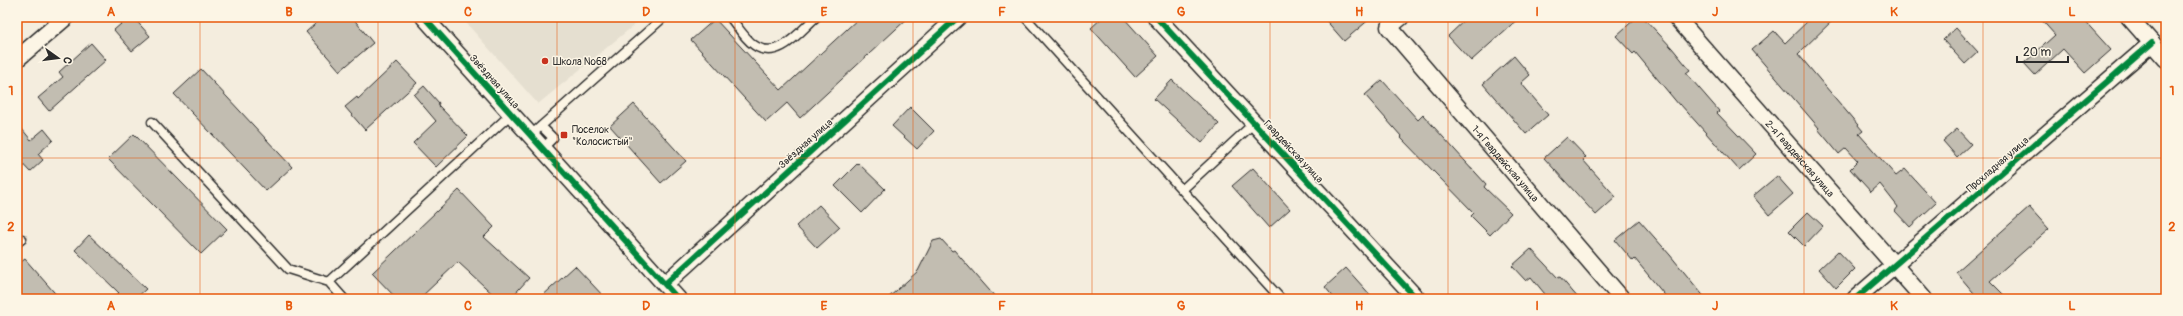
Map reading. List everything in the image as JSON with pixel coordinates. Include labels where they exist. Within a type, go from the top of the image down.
[{"type":"street","points":[[17,59],[66,17]]},
{"type":"street","name":"Звёздная улица","points":[[424,17],[511,114],[536,131],[542,149],[678,299]]},
{"type":"street","name":"Звёздная улица","points":[[665,284],[958,17]]},
{"type":"street","name":"Гвардейская улица","points":[[1156,17],[1417,299]]},
{"type":"street","name":"1-я Гвардейская улица","points":[[1401,17],[1389,27],[1622,299]]},
{"type":"street","name":"2-я Гвардейская улица","points":[[1676,17],[1924,299]]},
{"type":"street","points":[[2129,17],[2166,59]]},
{"type":"street","name":"Прохладная улица","points":[[1855,299],[2152,43]]},
{"type":"lane","points":[[536,131],[664,17]]},
{"type":"lane","points":[[730,17],[754,45],[764,50],[774,50],[784,47],[816,17]]},
{"type":"lane","points":[[1025,17],[1280,299]]},
{"type":"lane","points":[[329,282],[511,114]]},
{"type":"lane","points":[[152,122],[288,269],[329,282],[344,299]]},
{"type":"lane","points":[[1182,190],[1254,123]]},
{"type":"shaded area","name":"Школа №68","points":[[461,17],[644,17],[538,104]]},
{"type":"building","points":[[129,17],[133,17],[150,36],[132,51],[114,30]]},
{"type":"building","points":[[323,17],[352,17],[373,43],[340,71],[306,32]]},
{"type":"building","points":[[860,17],[909,17],[800,118],[787,103],[766,122],[691,40],[715,19],[781,90]]},
{"type":"building","points":[[1103,17],[1123,17],[1158,56],[1135,77],[1091,28]]},
{"type":"building","points":[[1323,17],[1372,17],[1344,41]]},
{"type":"building","points":[[1468,17],[1520,17],[1471,61],[1448,36]]},
{"type":"building","points":[[1637,17],[1643,17],[1672,48],[1690,70],[1686,73],[1719,111],[1717,113],[1756,154],[1739,170],[1680,104],[1679,105],[1635,52],[1633,54],[1616,36]]},
{"type":"building","points":[[1812,17],[1836,17],[1798,54],[1863,131],[1859,134],[1896,176],[1905,169],[1936,203],[1910,227],[1895,211],[1898,207],[1880,184],[1871,192],[1850,169],[1858,161],[1846,148],[1839,154],[1818,129],[1819,128],[1752,50],[1774,31],[1785,43]]},
{"type":"building","points":[[2039,17],[2081,17],[2111,50],[2085,73],[2063,49],[2035,75],[2024,63],[2055,35]]},
{"type":"building","points":[[1956,28],[1978,52],[1965,64],[1943,40]]},
{"type":"building","points":[[91,43],[106,60],[49,111],[38,98],[63,77],[59,72]]},
{"type":"building","points":[[1514,56],[1530,75],[1521,83],[1548,115],[1526,134],[1483,84]]},
{"type":"building","points":[[397,62],[417,83],[365,130],[345,107],[357,97],[358,99]]},
{"type":"building","points":[[201,69],[292,167],[266,191],[174,94]]},
{"type":"building","points":[[1172,80],[1219,124],[1202,143],[1154,99]]},
{"type":"building","points":[[1382,80],[1418,120],[1423,115],[1486,184],[1484,187],[1511,213],[1490,235],[1471,216],[1474,213],[1400,137],[1401,136],[1365,95]]},
{"type":"building","points":[[424,86],[439,103],[438,105],[468,136],[436,167],[413,143],[436,121],[414,95]]},
{"type":"building","points":[[634,104],[686,161],[661,183],[610,126]]},
{"type":"building","points":[[910,107],[934,131],[917,149],[892,126]]},
{"type":"building","points":[[17,123],[31,140],[44,129],[53,140],[38,154],[43,160],[30,172],[17,158]]},
{"type":"building","points":[[1957,129],[1971,144],[1957,157],[1943,141]]},
{"type":"building","points":[[134,134],[227,229],[201,254],[108,159]]},
{"type":"building","points":[[1567,137],[1586,157],[1583,160],[1616,197],[1596,215],[1544,158]]},
{"type":"building","points":[[858,163],[885,189],[862,213],[835,186]]},
{"type":"building","points":[[1253,168],[1290,209],[1269,228],[1232,186]]},
{"type":"building","points":[[1777,176],[1793,194],[1769,215],[1753,196]]},
{"type":"building","points":[[459,190],[494,227],[484,237],[529,278],[510,299],[498,299],[458,262],[419,299],[397,299],[372,273]]},
{"type":"building","points":[[819,205],[840,227],[817,248],[796,226]]},
{"type":"building","points":[[2029,207],[2049,229],[1990,281],[2008,299],[1979,299],[1956,272]]},
{"type":"building","points":[[1808,212],[1823,226],[1804,246],[1789,231]]},
{"type":"building","points":[[1639,220],[1706,299],[1668,299],[1635,259],[1633,261],[1615,240]]},
{"type":"building","points":[[89,235],[146,289],[135,299],[112,299],[119,293],[75,250]]},
{"type":"building","points":[[941,239],[952,251],[954,250],[997,299],[887,299],[918,271],[933,241]]},
{"type":"building","points":[[1531,249],[1558,278],[1560,277],[1579,299],[1549,299],[1531,277],[1526,281],[1512,266]]},
{"type":"building","points":[[1838,251],[1855,269],[1836,288],[1819,269]]},
{"type":"building","points":[[25,259],[60,299],[23,299],[17,292],[17,265]]},
{"type":"building","points":[[575,266],[606,299],[539,299]]},
{"type":"building","points":[[1346,268],[1374,299],[1335,299],[1325,287]]},
{"type":"cycle path","points":[[424,17],[678,299]]},
{"type":"cycle path","points":[[665,284],[958,17]]},
{"type":"cycle path","points":[[1156,17],[1417,299]]},
{"type":"cycle path","points":[[1855,299],[2152,43]]},
{"type":"place","name":"Школа №68","points":[[545,61]]},
{"type":"place","name":"Поселок \"Колосистый\"","points":[[564,135]]}]
